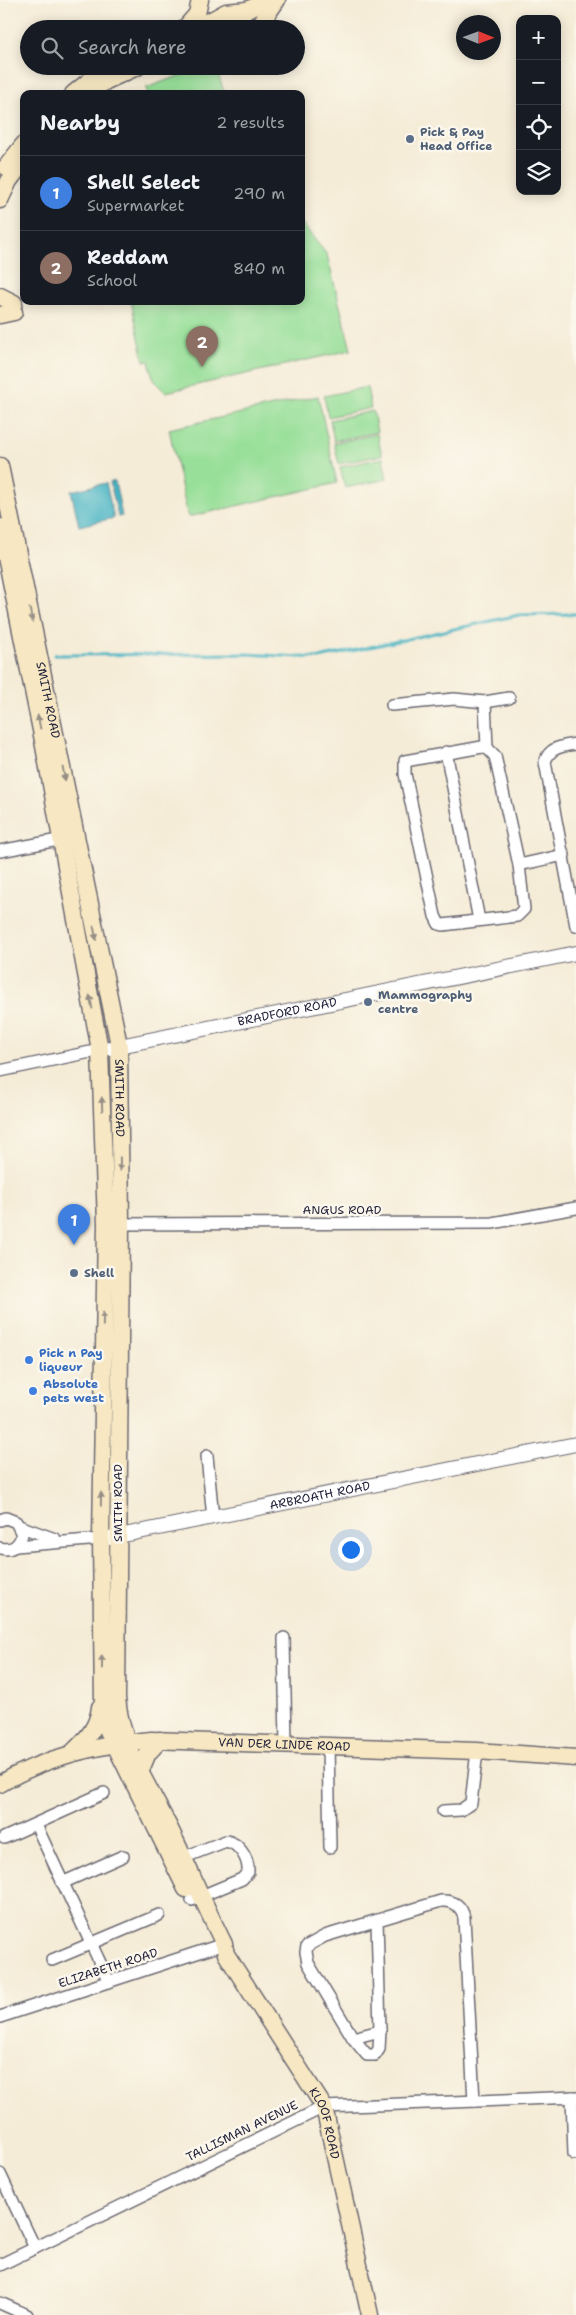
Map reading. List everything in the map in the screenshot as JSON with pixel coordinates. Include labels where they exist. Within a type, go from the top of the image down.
[{"type":"main road","points":[[192,20],[197,14],[200,0]]},
{"type":"main road","points":[[204,0],[221,19],[263,2]]},
{"type":"main road","points":[[259,20],[263,2]]},
{"type":"main road","points":[[77,90],[98,75]]},
{"type":"main road","points":[[94,90],[119,75]]},
{"type":"main road","points":[[0,200],[3,178],[20,150]]},
{"type":"main road","points":[[3,178],[20,163]]},
{"type":"main road","name":"SMITH ROAD","points":[[0,466],[10,570]]},
{"type":"main road","name":"SMITH ROAD","points":[[0,527],[68,838],[119,1046],[101,1539],[102,1686],[105,1719],[119,1743]]},
{"type":"main road","name":"SMITH ROAD","points":[[68,838],[100,1050],[113,1224],[119,1743]]},
{"type":"main road","points":[[102,1686],[97,1724],[77,1753],[100,1756],[134,1771],[155,1740],[137,1733],[129,1726],[117,1698]]},
{"type":"main road","name":"VAN DER LINDE ROAD","points":[[1,1783],[34,1767],[77,1753],[119,1743],[155,1740],[477,1751],[576,1758]]},
{"type":"main road","name":"KLOOF ROAD","points":[[119,1743],[222,1948],[324,2106],[370,2315]]},
{"type":"street","points":[[392,705],[454,699],[484,702],[510,698]]},
{"type":"street","points":[[484,702],[488,748],[495,756],[518,865],[524,905],[521,914],[510,918],[443,925],[436,920],[405,774],[405,761],[446,752],[482,747],[488,748]]},
{"type":"street","points":[[576,744],[554,749],[548,755],[545,762],[576,926]]},
{"type":"street","points":[[446,752],[479,920]]},
{"type":"street","points":[[0,851],[68,838]]},
{"type":"street","points":[[518,865],[564,855]]},
{"type":"street","name":"BRADFORD ROAD","points":[[0,1070],[576,953]]},
{"type":"street","name":"ANGUS ROAD","points":[[113,1224],[492,1223],[576,1208]]},
{"type":"street","name":"ARBROATH ROAD","points":[[0,1548],[10,1549],[16,1546],[62,1540],[118,1538],[576,1444]]},
{"type":"street","points":[[207,1456],[212,1518]]},
{"type":"street","name":"ARBROATH ROAD","points":[[0,1520],[11,1519],[19,1526],[62,1540]]},
{"type":"street","points":[[16,1546],[21,1538],[19,1526]]},
{"type":"street","points":[[284,1638],[286,1744]]},
{"type":"street","points":[[328,1745],[330,1847]]},
{"type":"street","points":[[442,1811],[461,1810],[470,1803],[477,1751]]},
{"type":"street","points":[[4,1838],[104,1793]]},
{"type":"street","points":[[36,1825],[109,1982]]},
{"type":"street","points":[[178,1859],[226,1841],[235,1844],[247,1863],[248,1872],[242,1879],[197,1898]]},
{"type":"street","points":[[62,1883],[123,1856]]},
{"type":"street","points":[[377,1920],[380,2030],[379,2049],[376,2055],[367,2055],[353,2038],[308,1963],[306,1952],[308,1946],[317,1939],[377,1920],[447,1900],[458,1905],[463,1911],[474,2100]]},
{"type":"street","points":[[52,1960],[158,1915]]},
{"type":"street","name":"ELIZABETH ROAD","points":[[0,2017],[222,1948]]},
{"type":"street","points":[[353,2038],[380,2030]]},
{"type":"street","points":[[574,2097],[574,2154]]},
{"type":"street","name":"TALLISMAN AVENUE","points":[[0,2265],[324,2106],[574,2097]]},
{"type":"street","points":[[0,2174],[35,2248]]},
{"type":"street","points":[[0,2303],[27,2315]]},
{"type":"green space","points":[[181,75],[218,75],[224,90],[147,90],[146,88]]},
{"type":"green space","points":[[305,227],[327,255],[351,350],[166,392],[158,385],[154,378],[149,361],[144,361],[132,305],[305,305]]},
{"type":"green space","points":[[367,387],[371,408],[328,417],[324,396]]},
{"type":"green space","points":[[318,396],[337,483],[188,517],[169,429]]},
{"type":"green space","points":[[373,411],[377,432],[334,441],[330,420]]},
{"type":"green space","points":[[377,434],[382,455],[339,464],[334,443]]},
{"type":"green space","points":[[383,458],[387,479],[345,488],[340,467]]},
{"type":"water","points":[[115,481],[122,516],[118,517],[110,482]]},
{"type":"water","points":[[106,483],[114,518],[79,526],[71,491]]},
{"type":"waterway","points":[[54,655],[246,654],[319,658],[519,615],[576,614]]},
{"type":"place","name":"Pick & Pay Head Office","points":[[410,139]]},
{"type":"place","name":"Reddam","points":[[202,367]]},
{"type":"place","name":"Mammography centre","points":[[368,1002]]},
{"type":"place","name":"Shell Select","points":[[74,1245]]},
{"type":"place","name":"Shell","points":[[74,1273]]},
{"type":"place","name":"Pick n Pay liqueur","points":[[29,1360]]},
{"type":"place","name":"Absolute pets west","points":[[33,1391]]}]
